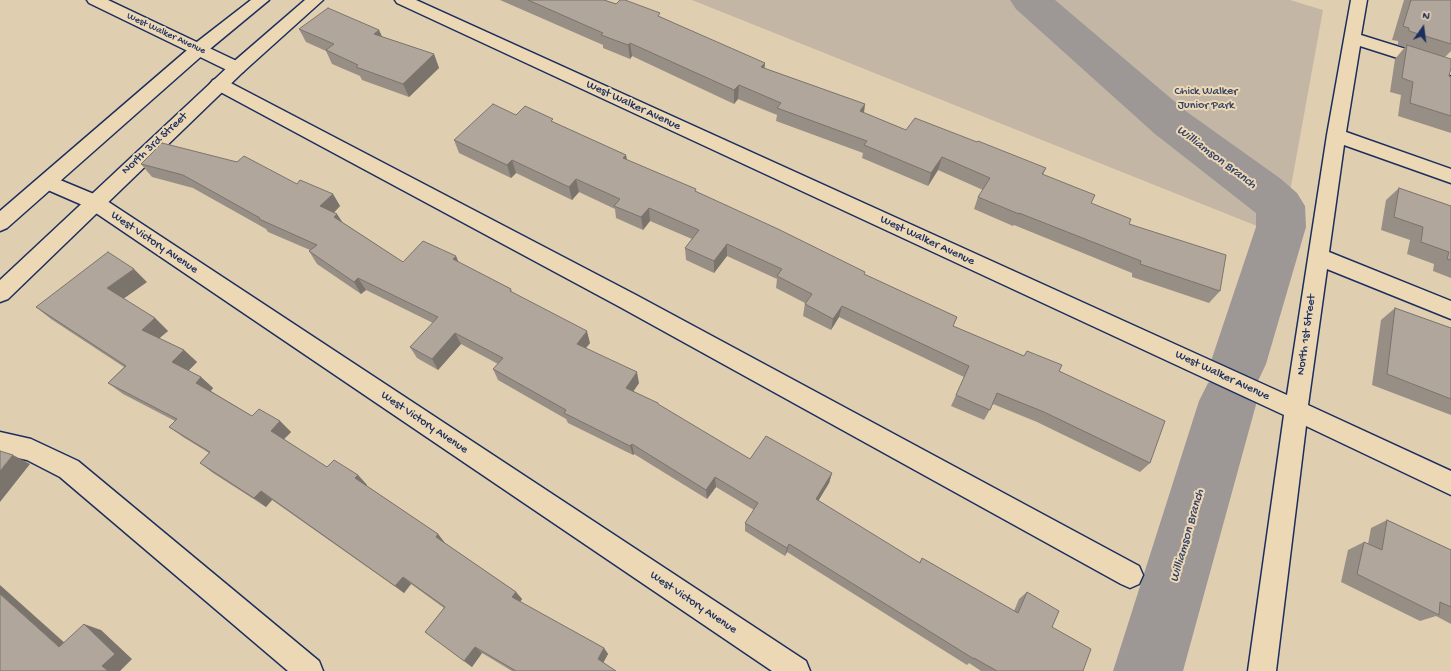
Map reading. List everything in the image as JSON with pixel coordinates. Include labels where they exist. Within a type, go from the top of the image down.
[{"type":"street","name":"West Walker Avenue","points":[[95,0],[236,68]]},
{"type":"street","points":[[0,224],[199,49],[261,0]]},
{"type":"street","name":"North 3rd Street","points":[[0,293],[236,68],[315,0]]},
{"type":"street","name":"West Walker Avenue","points":[[403,0],[1296,410],[1451,483]]},
{"type":"street","name":"North 1st Street","points":[[1262,671],[1296,410],[1336,135],[1359,0]]},
{"type":"street","points":[[1353,38],[1451,69]]},
{"type":"street","points":[[219,84],[628,301],[1130,575]]},
{"type":"street","points":[[1336,135],[1451,176]]},
{"type":"street","name":"West Victory Avenue","points":[[48,182],[94,202],[796,671]]},
{"type":"street","points":[[1319,257],[1451,310]]},
{"type":"street","points":[[0,443],[31,450],[69,469],[308,671]]},
{"type":"green space","name":"Chick Walker Junior Park","points":[[692,0],[1290,0],[1323,10],[1282,236]]},
{"type":"building","points":[[528,0],[604,0],[616,4],[620,0],[625,0],[660,13],[658,16],[765,63],[761,67],[865,104],[860,111],[906,130],[915,118],[1046,168],[1042,174],[1095,195],[1091,203],[1131,219],[1129,224],[1226,255],[1220,291],[1140,264],[1141,261],[978,197],[990,178],[942,157],[931,173],[864,145],[867,141],[777,108],[781,103],[739,85],[734,90],[630,43],[628,45],[601,35],[603,33]]},
{"type":"building","points":[[1411,0],[1451,0],[1451,44],[1409,31],[1409,28],[1403,26]]},
{"type":"building","points":[[328,8],[379,30],[374,34],[434,54],[403,84],[356,67],[358,65],[326,50],[334,44],[299,29]]},
{"type":"building","points":[[1407,45],[1451,59],[1449,76],[1451,77],[1451,116],[1410,103],[1413,82],[1402,78]]},
{"type":"building","points":[[493,104],[516,115],[525,106],[553,119],[551,121],[626,155],[623,158],[696,189],[695,191],[778,229],[865,272],[864,274],[957,317],[953,326],[1024,356],[1027,351],[1062,365],[1059,371],[1165,421],[1150,463],[1044,412],[997,393],[990,410],[956,395],[969,366],[842,306],[833,319],[805,304],[812,294],[777,276],[782,269],[727,244],[714,261],[685,248],[699,230],[649,208],[641,217],[614,206],[620,199],[576,179],[569,187],[512,160],[507,165],[454,140]]},
{"type":"building","points":[[162,143],[237,162],[244,156],[297,184],[300,180],[333,194],[320,206],[337,214],[334,217],[403,262],[423,241],[456,256],[453,259],[511,289],[510,291],[587,331],[577,344],[637,372],[626,388],[658,403],[750,459],[766,436],[832,473],[816,499],[920,563],[922,558],[1018,613],[1027,592],[1059,611],[1052,627],[1091,649],[1083,671],[997,671],[974,659],[789,544],[787,548],[745,523],[758,503],[715,477],[706,490],[632,444],[630,446],[564,413],[566,410],[493,369],[503,358],[455,333],[432,359],[410,347],[438,317],[358,278],[354,282],[309,251],[317,245],[259,219],[260,218],[183,175],[141,164]]},
{"type":"building","points":[[1399,188],[1451,206],[1451,260],[1447,259],[1449,252],[1421,242],[1423,227],[1394,217]]},
{"type":"building","points":[[108,252],[134,269],[107,288],[155,318],[142,330],[184,350],[172,362],[201,377],[196,383],[252,416],[259,409],[280,421],[271,431],[327,467],[334,460],[358,475],[355,478],[438,534],[436,537],[516,592],[512,597],[604,648],[598,659],[616,671],[516,671],[475,647],[464,661],[425,632],[445,607],[403,577],[395,586],[261,491],[254,498],[200,463],[210,452],[169,427],[177,419],[108,383],[126,366],[36,307]]},
{"type":"building","points":[[1395,308],[1451,328],[1451,399],[1387,374]]},
{"type":"building","points":[[0,451],[13,455],[0,471]]},
{"type":"building","points":[[1387,520],[1451,550],[1451,607],[1440,602],[1439,615],[1357,574],[1364,542],[1382,550]]},
{"type":"building","points":[[0,594],[59,647],[84,624],[115,654],[102,666],[108,671],[0,671]]},
{"type":"waterway","name":"Williamson Branch","points":[[1030,0],[1171,123],[1264,192],[1280,206],[1281,227],[1238,364]]},
{"type":"waterway","name":"Williamson Branch","points":[[1148,671],[1228,401]]}]
